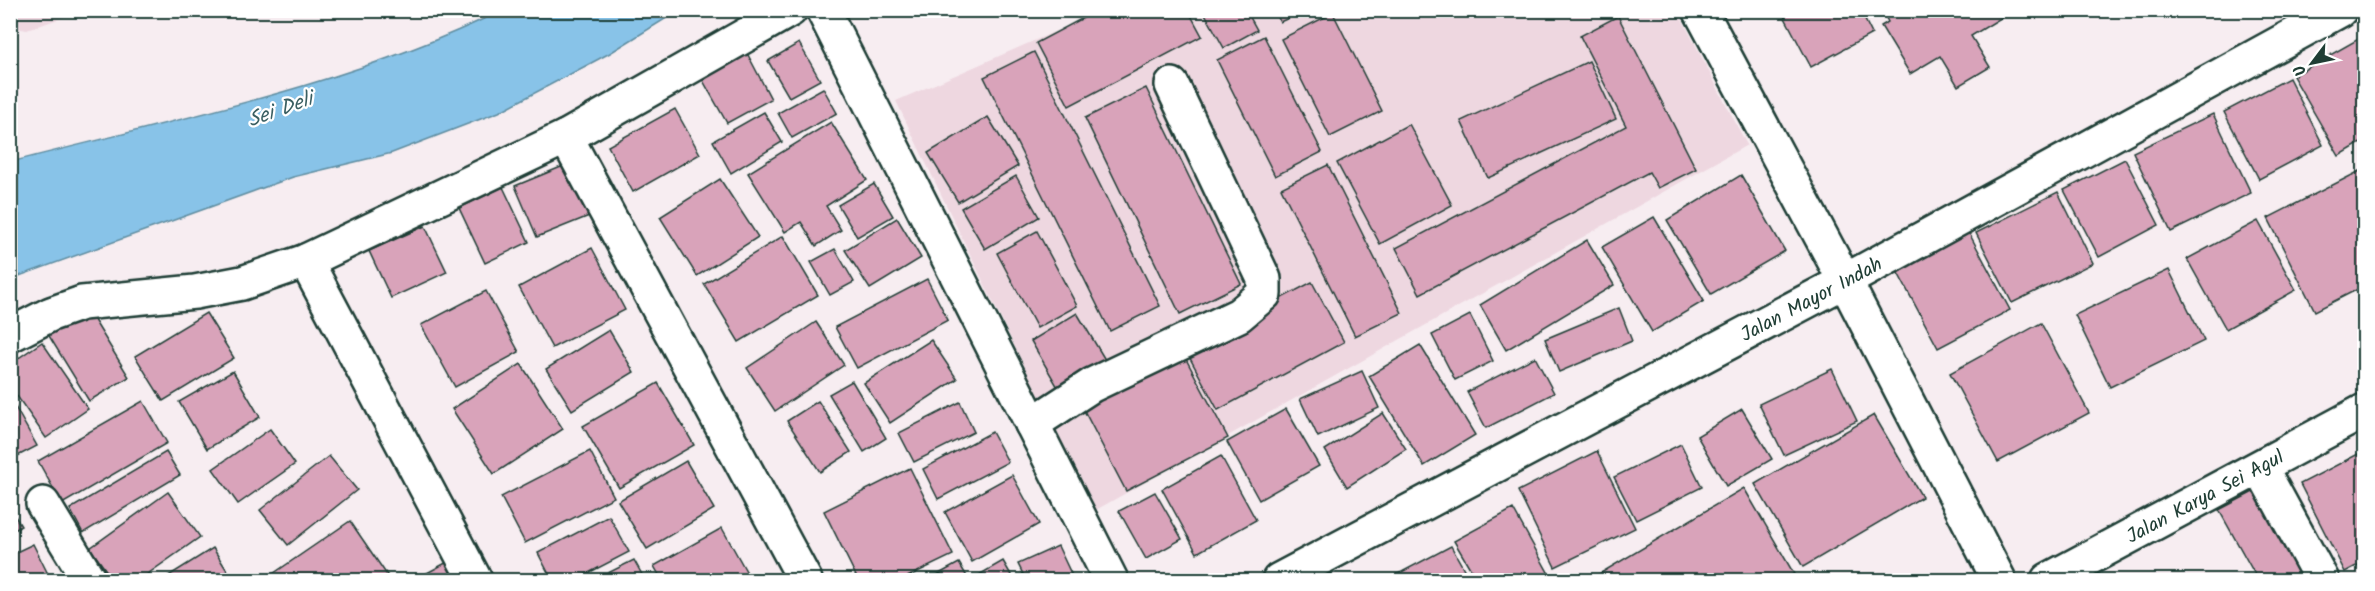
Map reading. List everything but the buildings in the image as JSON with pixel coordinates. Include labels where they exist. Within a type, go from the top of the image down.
[{"type":"street","points":[[10,335],[51,314],[82,303],[195,292],[242,284],[306,261],[566,137],[790,10]]},
{"type":"street","points":[[823,10],[1111,580]]},
{"type":"street","points":[[1700,10],[1845,281],[1999,580]]},
{"type":"street","name":"Jalan Mayor Indah","points":[[1279,580],[1845,281],[2340,10]]},
{"type":"street","points":[[1032,424],[1092,385],[1239,315],[1264,294],[1264,279],[1172,85]]},
{"type":"street","points":[[566,137],[805,580]]},
{"type":"street","points":[[306,261],[475,580]]},
{"type":"street","name":"Jalan Karya Sei Agul","points":[[2048,580],[2364,411]]},
{"type":"street","points":[[2261,468],[2322,580]]},
{"type":"street","points":[[43,504],[89,580]]},
{"type":"shaded area","points":[[10,11],[81,11],[27,30],[11,27]]},
{"type":"shaded area","points":[[1102,11],[1678,11],[1747,145],[1094,511],[896,101]]},
{"type":"water","name":"Sei Deli","points":[[500,11],[678,11],[610,53],[499,112],[392,153],[293,177],[11,279],[11,162],[197,115],[323,80],[443,37]]}]
